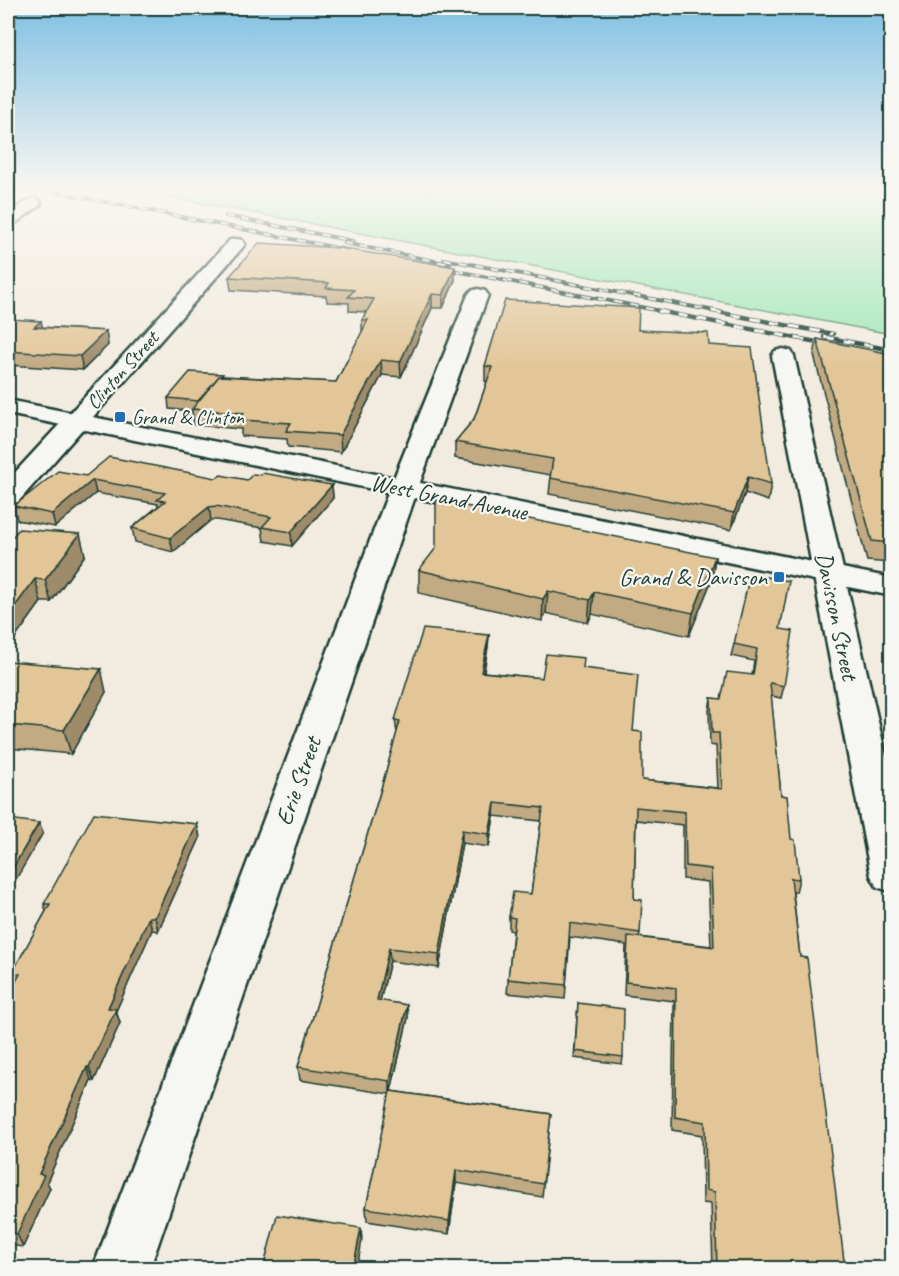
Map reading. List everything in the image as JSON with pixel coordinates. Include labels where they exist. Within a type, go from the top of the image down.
[{"type":"street","name":"Clinton Street","points":[[8,496],[231,250]]},
{"type":"street","name":"Erie Street","points":[[121,1269],[404,488],[478,295]]},
{"type":"street","name":"Davisson Street","points":[[783,356],[891,876]]},
{"type":"street","name":"West Grand Avenue","points":[[8,407],[891,587]]},
{"type":"green space","points":[[446,250],[891,250],[891,334]]},
{"type":"building","points":[[253,250],[348,250],[455,267],[443,295],[432,294],[400,362],[381,360],[340,435],[286,431],[291,423],[240,420],[244,413],[192,409],[219,376],[336,382],[368,320],[362,320],[374,299],[348,297],[354,290],[326,288],[329,283],[229,277]]},
{"type":"building","points":[[505,300],[639,308],[638,330],[708,333],[709,345],[752,348],[771,484],[748,477],[734,513],[550,478],[553,459],[455,442],[474,419],[478,408],[492,367],[485,366]]},
{"type":"building","points":[[8,319],[41,321],[34,327],[106,331],[80,356],[8,351]]},
{"type":"building","points":[[817,339],[891,354],[891,543],[872,541]]},
{"type":"building","points":[[190,372],[223,374],[198,401],[168,398]]},
{"type":"building","points":[[109,457],[216,478],[221,475],[247,480],[253,474],[261,475],[262,473],[332,485],[291,532],[262,527],[271,517],[216,506],[209,507],[170,538],[132,528],[165,501],[157,500],[165,493],[93,480],[52,514],[14,506],[58,471],[86,476]]},
{"type":"building","points":[[436,500],[715,557],[693,613],[594,592],[590,600],[548,591],[543,599],[419,570],[436,548]]},
{"type":"building","points":[[19,529],[80,534],[45,580],[35,579],[8,616],[8,542]]},
{"type":"building","points":[[750,574],[789,581],[780,629],[793,631],[784,686],[770,683],[781,795],[787,796],[791,839],[795,840],[799,879],[791,878],[800,957],[807,958],[845,1269],[717,1269],[715,1192],[706,1190],[705,1122],[675,1117],[676,988],[626,982],[628,936],[714,947],[711,869],[686,866],[685,812],[636,807],[634,899],[642,900],[640,933],[570,923],[566,985],[508,979],[515,918],[509,917],[513,892],[531,894],[543,808],[495,803],[489,834],[462,830],[439,954],[389,948],[377,1000],[407,1005],[390,1081],[298,1067],[381,789],[400,721],[395,720],[423,629],[489,635],[481,672],[542,678],[546,654],[584,658],[583,668],[638,675],[633,731],[642,732],[642,780],[722,789],[719,733],[712,733],[711,698],[721,699],[727,672],[753,675],[757,649],[734,644]]},
{"type":"building","points":[[8,661],[101,669],[64,730],[8,725]]},
{"type":"building","points":[[94,813],[197,824],[155,917],[149,917],[108,1008],[116,1009],[39,1174],[44,1175],[17,1234],[8,1233],[8,996],[20,974],[12,973],[50,904],[44,904]]},
{"type":"building","points":[[8,819],[39,823],[8,876]]},
{"type":"building","points":[[578,1003],[624,1009],[623,1057],[575,1051]]},
{"type":"building","points":[[390,1091],[551,1114],[543,1184],[456,1170],[449,1221],[366,1208]]},
{"type":"building","points":[[277,1215],[361,1228],[353,1269],[263,1269]]},
{"type":"railway","points":[[345,250],[352,251]]},
{"type":"railway","points":[[377,250],[450,264]]},
{"type":"railway","points":[[444,259],[720,312]]},
{"type":"railway","points":[[441,268],[666,312]]},
{"type":"railway","points":[[658,311],[832,345]]},
{"type":"railway","points":[[712,311],[833,334]]},
{"type":"railway","points":[[824,337],[892,350]]},
{"type":"place","name":"Grand & Clinton","points":[[120,417]]},
{"type":"place","name":"Grand & Davisson","points":[[779,577]]}]
